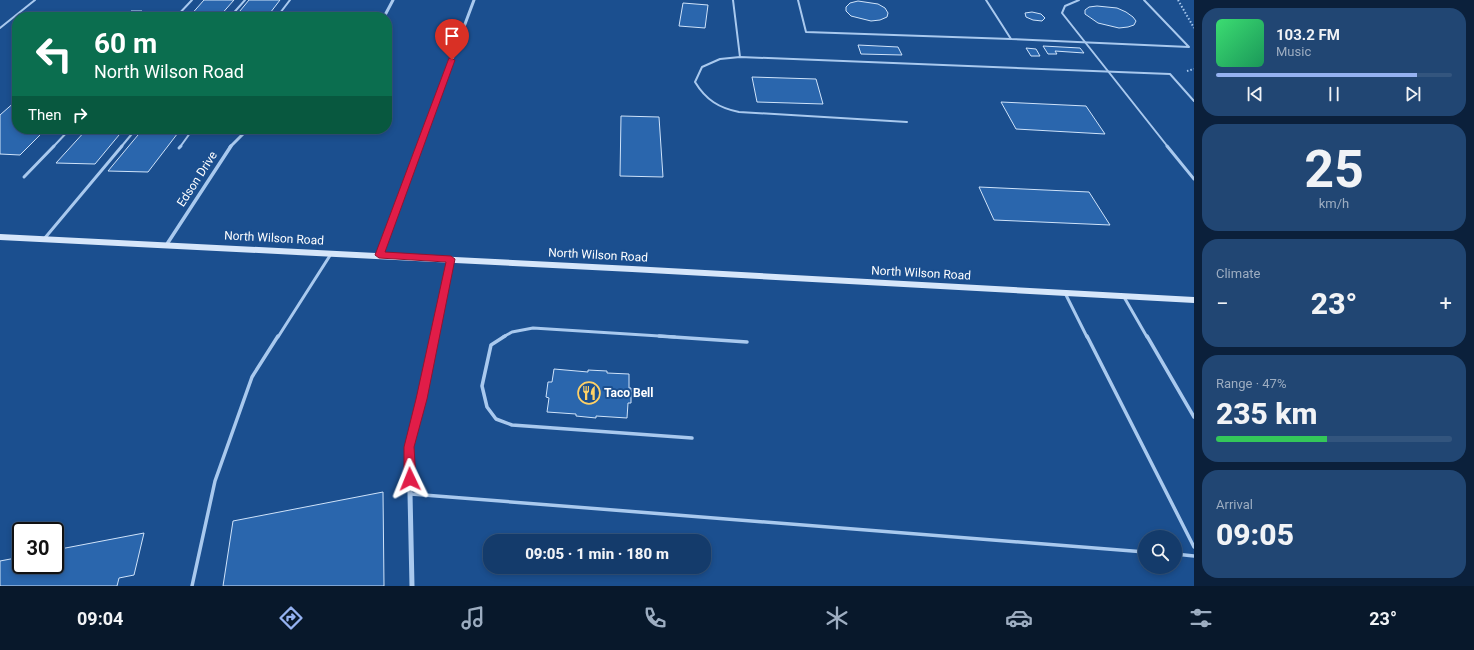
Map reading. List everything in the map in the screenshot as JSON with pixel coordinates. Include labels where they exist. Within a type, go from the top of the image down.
[{"type":"main road","name":"North Wilson Road","points":[[0,237],[379,255],[1194,300]]},
{"type":"street","points":[[387,12],[393,0]]},
{"type":"street","points":[[379,255],[474,0]]},
{"type":"street","name":"Edson Drive","points":[[167,244],[232,145],[243,134]]},
{"type":"street","points":[[412,586],[409,447],[421,399],[451,259]]},
{"type":"lane","points":[[20,12],[35,0]]},
{"type":"lane","points":[[181,12],[192,0]]},
{"type":"lane","points":[[234,12],[245,0]]},
{"type":"lane","points":[[281,12],[290,0]]},
{"type":"lane","points":[[734,0],[740,57]]},
{"type":"lane","points":[[798,0],[806,32],[1190,46],[1144,0]]},
{"type":"lane","points":[[986,0],[1011,40]]},
{"type":"lane","points":[[1079,0],[1065,6],[1062,13],[1194,179]]},
{"type":"lane","points":[[0,28],[12,18]]},
{"type":"lane","points":[[907,122],[748,114],[728,111],[712,104],[701,94],[695,82],[702,67],[720,59],[740,57],[1170,74],[1194,100]]},
{"type":"lane","points":[[24,177],[65,134]]},
{"type":"lane","points":[[44,239],[132,134]]},
{"type":"lane","points":[[179,148],[190,134]]},
{"type":"lane","points":[[192,586],[215,481],[252,377],[332,253]]},
{"type":"lane","points":[[1065,293],[1194,547]]},
{"type":"lane","points":[[1124,297],[1194,417]]},
{"type":"lane","points":[[692,438],[512,424],[496,419],[487,407],[482,386],[491,345],[512,332],[534,328],[747,342]]},
{"type":"lane","points":[[411,494],[1138,551]]},
{"type":"lane","points":[[1182,555],[1194,556]]},
{"type":"path","points":[[1178,0],[1194,28]]},
{"type":"building","points":[[204,0],[234,0],[223,12],[193,12]]},
{"type":"building","points":[[249,0],[280,0],[271,12],[239,12]]},
{"type":"building","points":[[858,1],[878,4],[885,8],[888,13],[887,17],[880,20],[871,21],[851,16],[846,11],[846,7],[850,3]]},
{"type":"building","points":[[683,3],[708,5],[705,28],[679,26]]},
{"type":"building","points":[[1097,6],[1117,8],[1126,12],[1136,21],[1134,25],[1119,28],[1098,23],[1085,14],[1085,10],[1089,7]]},
{"type":"building","points":[[131,11],[142,11],[141,12],[130,12]]},
{"type":"building","points":[[1032,12],[1041,14],[1045,18],[1042,21],[1033,20],[1026,17],[1025,13]]},
{"type":"building","points":[[858,45],[898,47],[902,55],[861,54]]},
{"type":"building","points":[[1043,46],[1080,48],[1084,53],[1055,51],[1057,54],[1048,54]]},
{"type":"building","points":[[1026,48],[1036,49],[1040,56],[1031,56]]},
{"type":"building","points":[[752,77],[816,79],[823,104],[757,102]]},
{"type":"building","points":[[1001,102],[1086,106],[1105,134],[1016,129]]},
{"type":"building","points":[[12,104],[12,134],[41,134],[20,155],[0,154],[0,115]]},
{"type":"building","points":[[621,116],[659,117],[663,177],[620,176]]},
{"type":"building","points":[[82,134],[120,134],[95,164],[56,163]]},
{"type":"building","points":[[139,134],[177,134],[148,172],[108,171]]},
{"type":"building","points":[[979,187],[1089,192],[1110,225],[994,220]]},
{"type":"building","name":"Taco Bell","points":[[554,369],[588,372],[588,370],[607,371],[607,373],[629,374],[631,403],[628,403],[627,418],[596,416],[596,418],[576,416],[576,414],[547,412],[549,398],[546,397],[548,382],[552,382]]},
{"type":"building","points":[[383,492],[384,586],[223,586],[233,521]]},
{"type":"building","points":[[144,533],[134,575],[119,578],[117,586],[0,586],[0,561],[12,559],[12,574],[64,574],[64,548]]},
{"type":"place","name":"Taco Bell","points":[[589,393]]},
{"type":"route","points":[[410,479],[409,447],[421,399],[451,259],[379,255],[452,60]]}]
